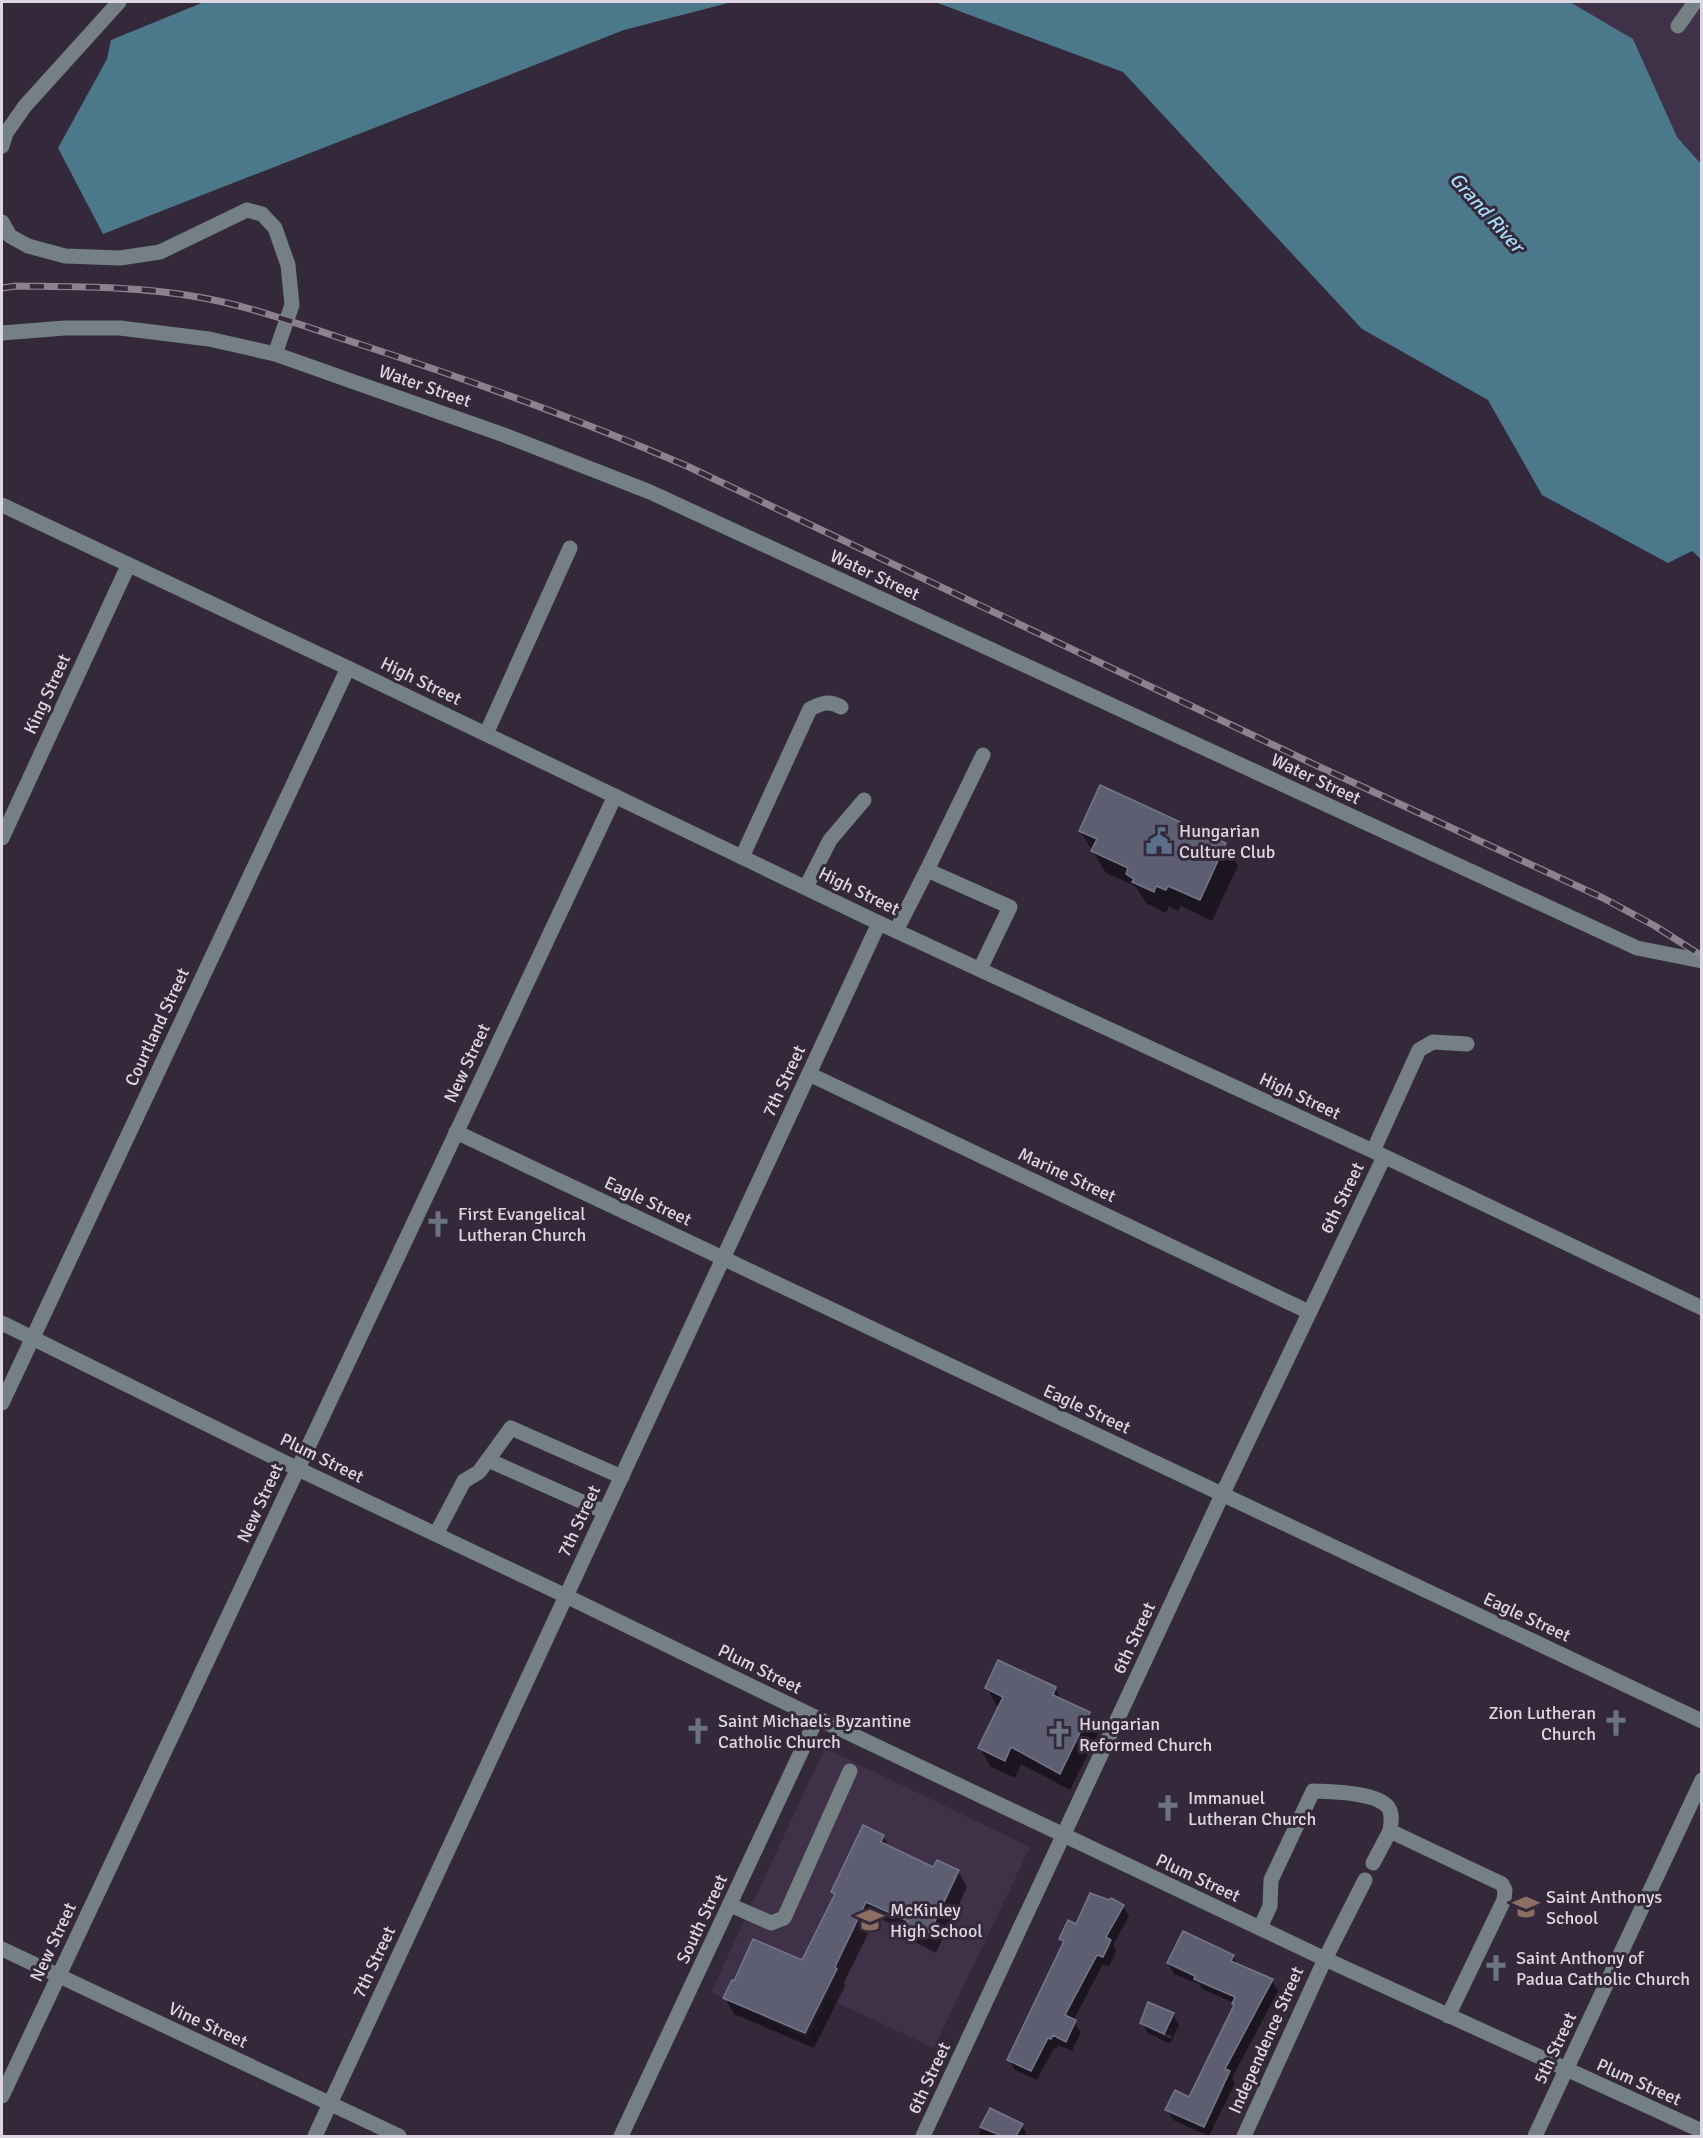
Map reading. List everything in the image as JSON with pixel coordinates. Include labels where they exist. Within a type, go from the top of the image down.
[{"type":"street","points":[[2,146],[6,133],[25,106],[118,2]]},
{"type":"street","points":[[1678,26],[1695,2]]},
{"type":"street","points":[[2,222],[10,236],[28,246],[65,256],[120,258],[160,252],[247,210],[262,214],[276,228],[288,265],[292,305],[275,354]]},
{"type":"street","name":"Water Street","points":[[2,333],[65,328],[120,328],[209,339],[275,354],[504,435],[650,492],[1637,948],[1701,961]]},
{"type":"street","name":"High Street","points":[[2,505],[879,923],[1379,1154],[1701,1308]]},
{"type":"street","points":[[486,734],[570,548]]},
{"type":"street","name":"King Street","points":[[2,838],[128,566]]},
{"type":"street","name":"Courtland Street","points":[[2,1403],[348,668]]},
{"type":"street","points":[[742,857],[810,709],[822,703],[832,702],[841,707]]},
{"type":"street","points":[[896,931],[983,755]]},
{"type":"street","name":"New Street","points":[[2,2096],[615,796]]},
{"type":"street","points":[[806,887],[830,840],[864,800]]},
{"type":"street","points":[[927,870],[1010,907],[980,969]]},
{"type":"street","name":"7th Street","points":[[315,2136],[879,923]]},
{"type":"street","name":"6th Street","points":[[923,2136],[1309,1312],[1379,1154],[1419,1050],[1433,1042],[1467,1044]]},
{"type":"street","name":"Marine Street","points":[[809,1074],[1309,1312]]},
{"type":"street","name":"Eagle Street","points":[[456,1132],[1701,1721]]},
{"type":"street","name":"Plum Street","points":[[2,1323],[297,1469],[817,1718],[1325,1959],[1701,2131]]},
{"type":"street","points":[[436,1534],[464,1481],[478,1472],[511,1428],[622,1477]]},
{"type":"street","points":[[488,1460],[605,1512]]},
{"type":"street","name":"South Street","points":[[621,2136],[817,1718]]},
{"type":"street","points":[[730,1905],[771,1923],[784,1918],[850,1771]]},
{"type":"street","name":"5th Street","points":[[1535,2136],[1701,1780]]},
{"type":"street","points":[[1260,1928],[1270,1906],[1270,1880],[1313,1791],[1349,1793],[1380,1801],[1389,1808],[1392,1817],[1390,1830],[1373,1863]]},
{"type":"street","points":[[1390,1830],[1502,1884],[1505,1890],[1504,1900],[1448,2016]]},
{"type":"street","name":"Independence Street","points":[[1244,2136],[1325,1959],[1365,1880]]},
{"type":"street","name":"Vine Street","points":[[2,1950],[399,2136]]},
{"type":"shaded area","points":[[1570,2],[1701,2],[1701,164],[1677,137],[1633,39]]},
{"type":"shaded area","name":"McKinley High School","points":[[825,1748],[1030,1847],[934,2048],[827,1998],[808,2039],[711,1992]]},
{"type":"water","points":[[204,2],[732,2],[624,30],[103,234],[58,148],[107,59],[111,40]]},
{"type":"water","name":"Grand River","points":[[935,2],[1570,2],[1633,39],[1677,137],[1701,164],[1701,559],[1692,551],[1668,563],[1542,495],[1488,400],[1362,329],[1123,72]]},
{"type":"building","name":"Hungarian Culture Club","points":[[1100,785],[1226,843],[1200,900],[1168,886],[1166,890],[1156,886],[1154,892],[1132,882],[1134,879],[1126,874],[1128,868],[1091,851],[1097,839],[1079,831]]},
{"type":"building","points":[[998,1660],[1056,1687],[1053,1695],[1090,1712],[1060,1774],[1011,1747],[1005,1761],[978,1748],[1003,1697],[985,1688]]},
{"type":"building","name":"McKinley High School","points":[[863,1825],[884,1835],[881,1842],[933,1867],[937,1860],[959,1870],[927,1938],[904,1926],[908,1921],[866,1902],[835,1967],[837,1969],[805,2033],[723,1998],[732,1980],[734,1981],[753,1939],[802,1960],[835,1894],[831,1892]]},
{"type":"building","points":[[1090,1893],[1109,1900],[1111,1898],[1124,1905],[1106,1937],[1111,1940],[1103,1957],[1097,1955],[1065,2015],[1076,2020],[1066,2042],[1053,2035],[1051,2039],[1048,2038],[1031,2071],[1007,2060],[1064,1941],[1059,1939],[1068,1920],[1076,1924]]},
{"type":"building","points":[[1183,1931],[1234,1955],[1231,1961],[1273,1979],[1225,2069],[1230,2071],[1204,2127],[1165,2110],[1175,2090],[1189,2097],[1234,2005],[1232,2004],[1235,1997],[1194,1979],[1195,1976],[1167,1963]]},
{"type":"building","points":[[1148,2002],[1174,2013],[1164,2034],[1140,2023]]},
{"type":"building","points":[[990,2108],[1023,2124],[1016,2136],[1002,2136],[980,2127]]},
{"type":"railway","points":[[2,288],[16,286],[126,289],[192,296],[235,305],[444,373],[608,433],[689,467],[1309,762],[1603,898],[1655,926],[1702,956]]},
{"type":"place","name":"Hungarian Culture Club","points":[[1159,841]]},
{"type":"place","name":"First Evangelical Lutheran Church","points":[[438,1224]]},
{"type":"place","name":"Zion Lutheran Church","points":[[1616,1723]]},
{"type":"place","name":"Saint Michaels Byzantine Catholic Church","points":[[698,1731]]},
{"type":"place","name":"Hungarian Reformed Church","points":[[1059,1734]]},
{"type":"place","name":"Immanuel Lutheran Church","points":[[1168,1808]]},
{"type":"place","name":"Saint Anthonys School","points":[[1526,1907]]},
{"type":"place","name":"McKinley High School","points":[[870,1920]]},
{"type":"place","name":"Saint Anthony of Padua Catholic Church","points":[[1496,1968]]}]
